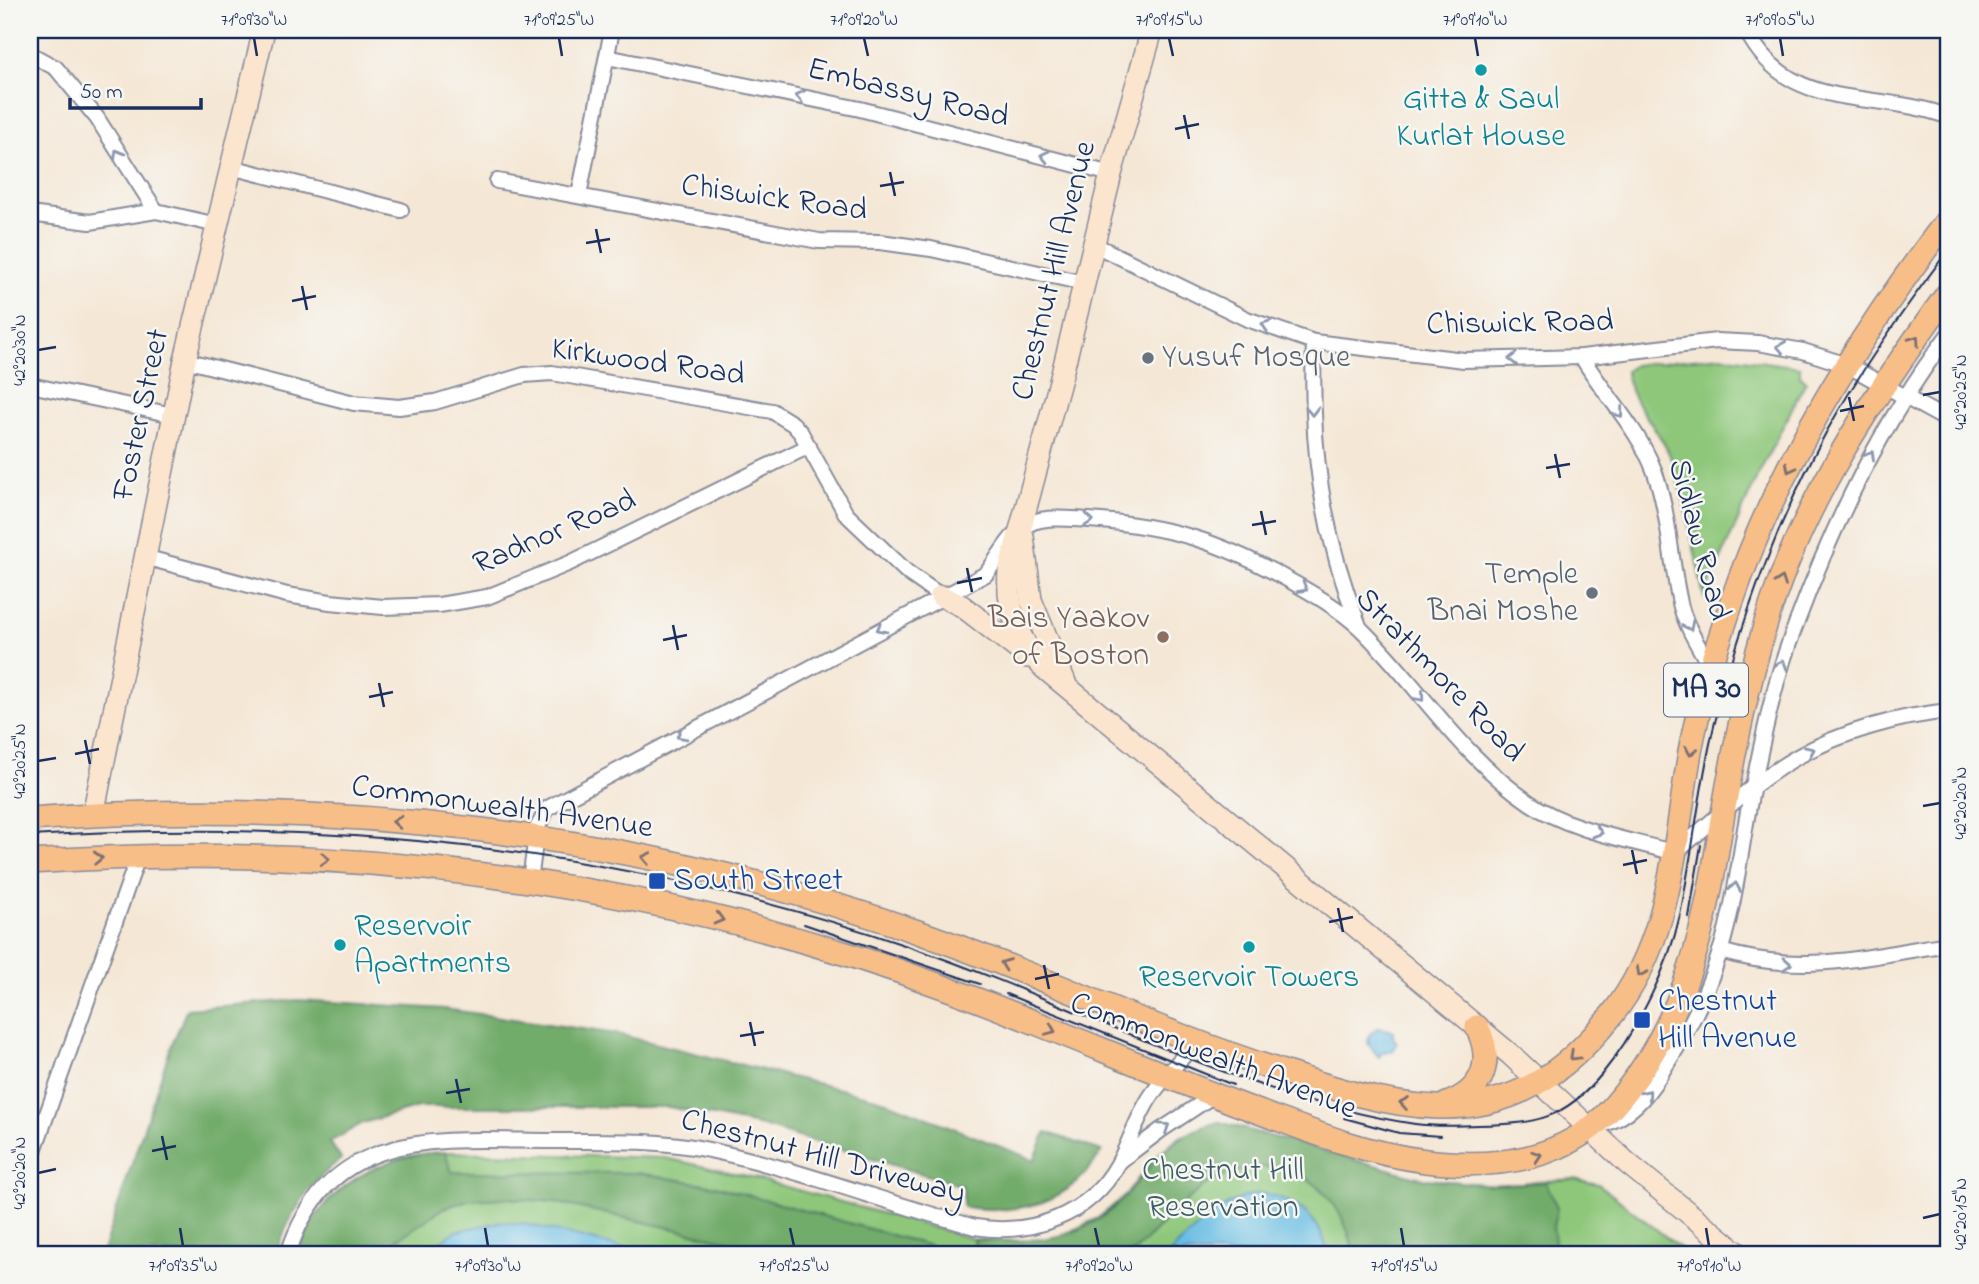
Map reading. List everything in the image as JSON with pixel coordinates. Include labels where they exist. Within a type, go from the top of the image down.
[{"type":"main road","name":"Foster Street","points":[[93,815],[173,415],[264,30]]},
{"type":"main road","name":"Chestnut Hill Avenue","points":[[1152,30],[1111,174],[1095,245],[1009,572],[1009,594],[1025,645],[1044,668],[1477,1027],[1637,1171],[1739,1254]]},
{"type":"main road","name":"Commonwealth Avenue","points":[[30,819],[219,812],[298,814],[428,824],[535,837],[700,869],[828,902],[1010,966],[1196,1042],[1342,1090],[1437,1107],[1499,1101],[1513,1097],[1572,1059],[1610,1017],[1640,975],[1661,921],[1675,853],[1692,743],[1730,606],[1755,538],[1847,365],[1884,307],[1949,218]]},
{"type":"main road","name":"Commonwealth Avenue","points":[[30,862],[138,857],[334,859],[530,881],[702,915],[891,968],[1167,1077],[1343,1142],[1432,1162],[1534,1159],[1590,1128],[1612,1108],[1632,1081],[1681,993],[1703,932],[1723,814],[1751,678],[1767,619],[1788,562],[1811,509],[1895,390],[1949,292]]},
{"type":"main road","name":"Chestnut Hill Avenue","points":[[1022,527],[1031,600],[1065,683]]},
{"type":"main road","points":[[942,596],[962,606],[1044,668]]},
{"type":"main road","points":[[1437,1107],[1465,1096],[1483,1076],[1486,1051],[1477,1027]]},
{"type":"street","points":[[579,195],[612,30]]},
{"type":"street","points":[[1746,30],[1766,60],[1798,85],[1818,93],[1926,108],[1949,117]]},
{"type":"street","points":[[30,54],[56,68],[97,118],[156,211]]},
{"type":"street","name":"Embassy Road","points":[[607,57],[860,109],[1111,174]]},
{"type":"street","points":[[231,167],[401,210]]},
{"type":"street","name":"Chiswick Road","points":[[497,181],[806,239],[880,242],[931,249],[1084,283]]},
{"type":"street","points":[[30,214],[90,222],[156,211],[217,225]]},
{"type":"street","name":"Chiswick Road","points":[[1095,245],[1247,319],[1314,342],[1464,360],[1582,357],[1717,341],[1758,343],[1803,351],[1847,365],[1949,421]]},
{"type":"street","name":"Commonwealth Avenue","points":[[1590,1128],[1623,1115],[1650,1091],[1694,1016],[1720,951],[1752,788],[1779,672],[1794,628],[1895,390],[1949,334]]},
{"type":"street","points":[[1314,342],[1312,433],[1320,488],[1347,595],[1360,627]]},
{"type":"street","name":"Sidlaw Road","points":[[1582,357],[1601,390],[1642,444],[1654,470],[1684,615],[1712,670]]},
{"type":"street","name":"Kirkwood Road","points":[[185,360],[354,403],[398,407],[435,402],[524,375],[552,373],[760,408],[793,424],[809,446],[827,485],[846,514],[908,573],[942,596]]},
{"type":"street","points":[[30,385],[173,415]]},
{"type":"street","name":"Radnor Road","points":[[144,557],[287,595],[330,602],[383,607],[439,605],[487,597],[570,563],[809,446]]},
{"type":"street","name":"Strathmore Road","points":[[1022,527],[1051,517],[1127,523],[1195,536],[1268,568],[1325,601],[1360,627],[1458,741],[1500,782],[1533,805],[1593,831],[1675,853]]},
{"type":"street","points":[[530,881],[540,819],[557,802],[986,574],[1022,527]]},
{"type":"street","points":[[1675,853],[1752,788],[1797,757],[1888,723],[1949,711]]},
{"type":"street","points":[[30,1162],[138,857]]},
{"type":"street","points":[[1720,951],[1747,959],[1804,965],[1850,961],[1949,944]]},
{"type":"street","name":"Chestnut Hill Driveway","points":[[1119,1162],[1136,1122],[1167,1077],[1196,1042]]},
{"type":"street","name":"Chestnut Hill Driveway","points":[[288,1254],[313,1205],[343,1173],[379,1152],[423,1141],[628,1142],[682,1145],[737,1157],[954,1221],[995,1230],[1028,1228],[1062,1217],[1093,1195],[1119,1162],[1214,1095]]},
{"type":"green space","points":[[1721,356],[1800,367],[1800,375],[1806,381],[1758,475],[1704,597],[1676,473],[1665,445],[1632,393],[1626,371],[1634,365]]},
{"type":"green space","points":[[298,1000],[445,1009],[617,1034],[880,1099],[1034,1160],[1046,1132],[1102,1151],[1075,1184],[1059,1195],[1024,1207],[984,1209],[963,1207],[963,1186],[762,1126],[669,1107],[418,1107],[363,1123],[330,1142],[341,1159],[319,1178],[301,1201],[286,1227],[276,1254],[102,1254],[170,1049],[187,1009]]},
{"type":"green space","name":"Chestnut Hill Reservation","points":[[1219,1122],[1424,1179],[1493,1185],[1574,1179],[1598,1184],[1688,1254],[298,1254],[307,1231],[320,1211],[355,1179],[397,1160],[445,1152],[665,1158],[747,1176],[974,1239],[1024,1243],[1053,1240],[1098,1218],[1126,1195],[1150,1162],[1177,1138]]},
{"type":"green space","points":[[1219,1122],[1424,1179],[1493,1185],[1546,1182],[1557,1208],[1553,1227],[1556,1249],[1570,1254],[1354,1254],[1346,1227],[1334,1205],[1319,1188],[1300,1175],[1279,1169],[1256,1168],[1232,1173],[1206,1185],[1131,1254],[976,1254],[974,1239],[1038,1240],[1095,1222],[1128,1193],[1166,1149],[1189,1133]]},
{"type":"green space","points":[[445,1152],[452,1172],[638,1173],[716,1186],[959,1254],[787,1254],[554,1202],[505,1198],[468,1200],[444,1208],[396,1240],[384,1254],[298,1254],[307,1231],[320,1211],[355,1179],[397,1160]]},
{"type":"water","points":[[1377,1028],[1394,1031],[1392,1035],[1397,1043],[1393,1051],[1382,1052],[1379,1057],[1368,1044],[1369,1035]]},
{"type":"water","points":[[1260,1193],[1285,1200],[1305,1212],[1319,1230],[1328,1254],[1169,1254],[1221,1208],[1246,1196]]},
{"type":"water","points":[[500,1222],[526,1224],[648,1254],[422,1254],[456,1231]]},
{"type":"tram line","points":[[30,836],[143,831],[255,831],[476,847],[585,863],[693,885],[802,913],[910,947],[1222,1071],[1349,1111],[1439,1126],[1533,1121],[1561,1110],[1588,1089],[1615,1057],[1650,999],[1668,957],[1680,915],[1704,773],[1724,688],[1748,611],[1776,537],[1792,500],[1841,406],[1949,249]]},
{"type":"tram line","points":[[1689,917],[1701,845]]},
{"type":"tram line","points":[[804,924],[980,984]]},
{"type":"tram line","points":[[1006,994],[1233,1085]]},
{"type":"tram line","points":[[1344,1118],[1399,1133],[1440,1136]]},
{"type":"place","name":"Gitta & Saul Kurlat House","points":[[1481,70]]},
{"type":"place","name":"Yusuf Mosque","points":[[1148,358]]},
{"type":"place","name":"Temple Bnai Moshe","points":[[1592,593]]},
{"type":"place","name":"Bais Yaakov of Boston","points":[[1163,637]]},
{"type":"place","name":"South Street","points":[[657,881]]},
{"type":"place","name":"Reservoir Apartments","points":[[340,945]]},
{"type":"place","name":"Reservoir Towers","points":[[1249,947]]},
{"type":"place","name":"Chestnut Hill Avenue","points":[[1642,1020]]}]
